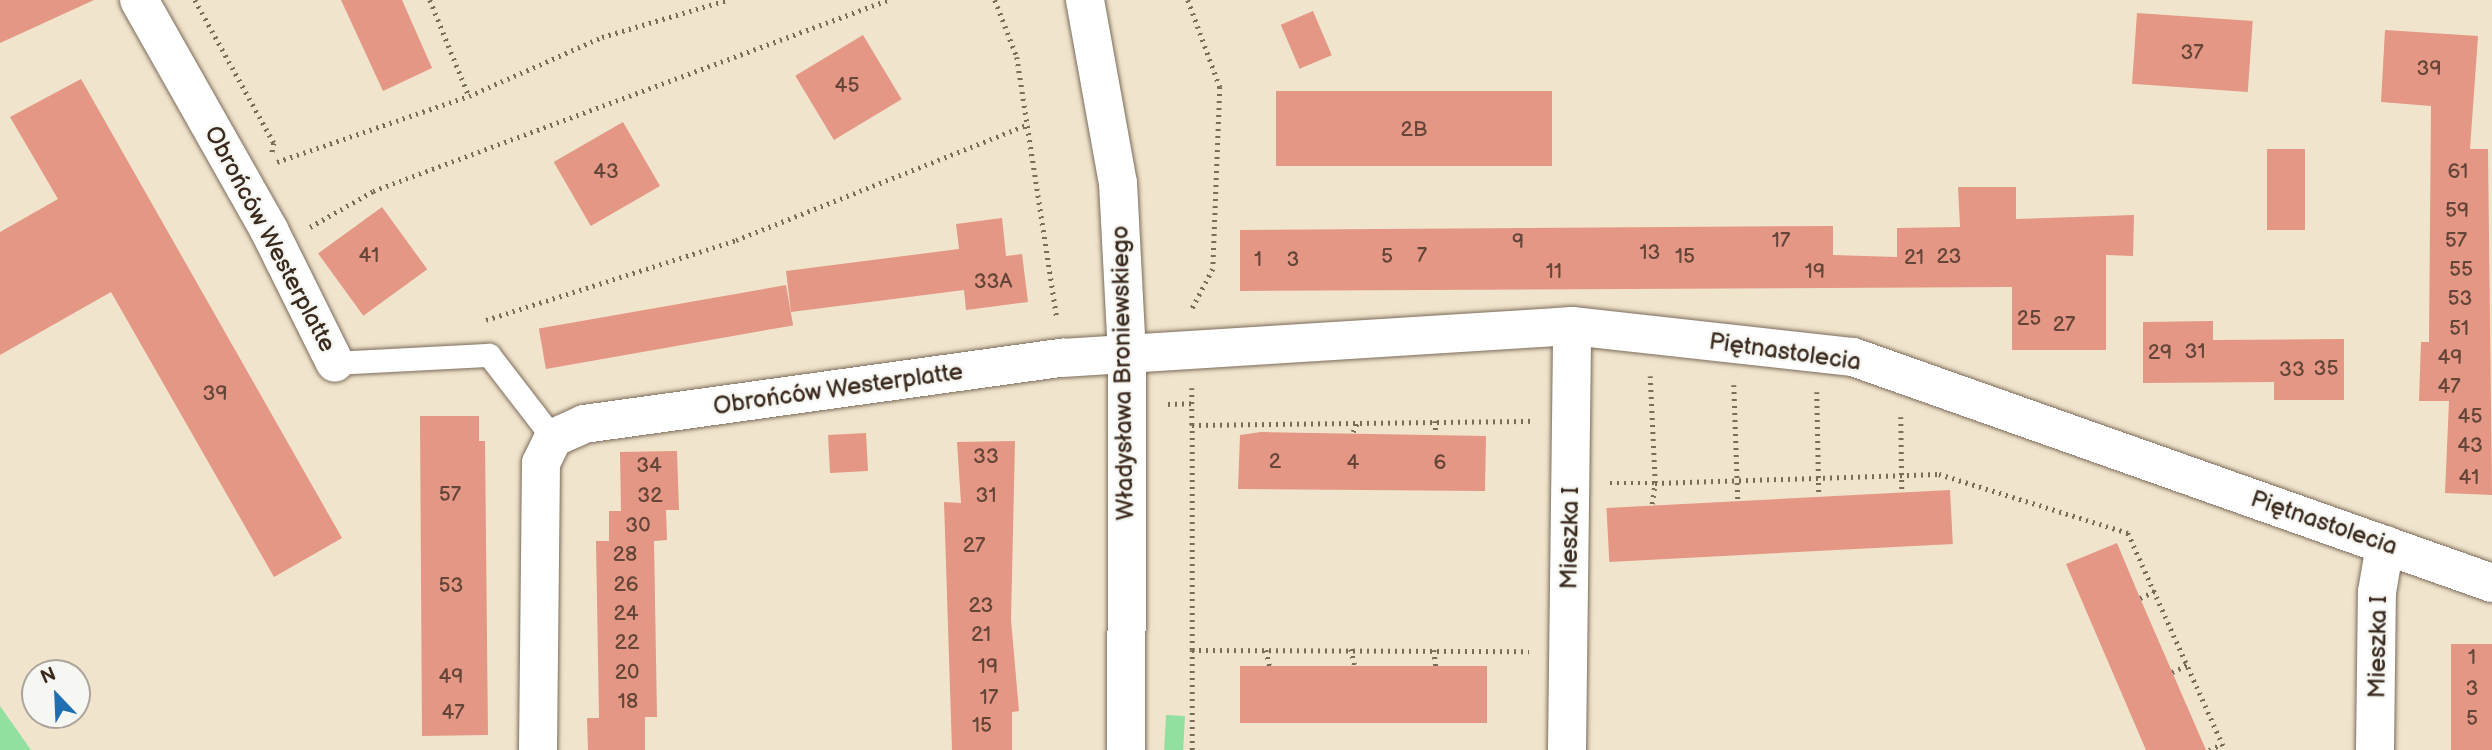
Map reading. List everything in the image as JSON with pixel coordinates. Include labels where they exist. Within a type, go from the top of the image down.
[{"type":"street","name":"Obrońców Westerplatte","points":[[139,0],[269,230],[335,362]]},
{"type":"street","name":"Władysława Broniewskiego","points":[[1085,0],[1118,183],[1127,353],[1126,750]]},
{"type":"street","name":"Piętnastolecia","points":[[1127,353],[1572,326],[1853,357],[2492,583]]},
{"type":"street","name":"Mieszka I","points":[[1567,750],[1572,326]]},
{"type":"street","name":"Obrońców Westerplatte","points":[[553,438],[583,424],[1062,358],[1127,353]]},
{"type":"street","points":[[538,750],[541,463],[553,438]]},
{"type":"street","name":"Mieszka I","points":[[2375,750],[2377,592],[2385,545]]},
{"type":"lane","name":"Obrońców Westerplatte","points":[[335,362],[489,355],[553,438]]},
{"type":"path","points":[[195,0],[274,143],[270,164],[469,96],[602,37],[705,3],[727,0]]},
{"type":"path","points":[[430,0],[469,96]]},
{"type":"path","points":[[302,231],[373,191],[888,0]]},
{"type":"path","points":[[995,0],[1017,57],[1062,358]]},
{"type":"path","points":[[1188,0],[1220,87]]},
{"type":"path","points":[[495,315],[736,240],[1029,124]]},
{"type":"path","points":[[1650,372],[1661,373]]},
{"type":"path","points":[[1738,500],[1734,378],[1747,379]]},
{"type":"path","points":[[1806,386],[1830,390]]},
{"type":"path","points":[[1817,388],[1819,496]]},
{"type":"path","points":[[1900,404],[1902,493]]},
{"type":"path","points":[[1353,432],[1358,421]]},
{"type":"path","points":[[1435,421],[1436,433]]},
{"type":"path","points":[[1270,423],[1271,432]]},
{"type":"path","points":[[1192,425],[1192,750]]},
{"type":"path","points":[[1652,504],[1655,483],[1818,475],[1939,474],[2128,533],[2225,750]]},
{"type":"path","points":[[2140,598],[2155,591]]},
{"type":"path","points":[[1351,649],[1355,667]]},
{"type":"path","points":[[1192,650],[1544,652]]},
{"type":"path","points":[[1266,650],[1270,667]]},
{"type":"path","points":[[1434,650],[1436,667]]},
{"type":"path","points":[[2172,672],[2188,665]]},
{"type":"path","points":[[2208,750],[2222,744]]},
{"type":"green space","points":[[0,706],[31,750],[0,750]]},
{"type":"green space","points":[[1166,715],[1185,716],[1183,750],[1164,750]]},
{"type":"building","points":[[0,0],[94,0],[0,43]]},
{"type":"building","points":[[341,0],[402,0],[432,68],[383,91]]},
{"type":"building","points":[[1313,11],[1332,55],[1300,69],[1281,25]]},
{"type":"building","points":[[2137,13],[2253,21],[2248,92],[2132,84]]},
{"type":"building","points":[[2385,30],[2478,36],[2470,149],[2488,149],[2492,495],[2445,493],[2449,401],[2419,401],[2421,342],[2429,342],[2431,106],[2381,102]]},
{"type":"building","points":[[863,35],[902,99],[834,140],[795,76]]},
{"type":"building","points":[[81,79],[342,538],[274,577],[111,292],[0,355],[0,232],[58,199],[10,117]]},
{"type":"building","points":[[1276,91],[1552,91],[1552,166],[1276,166]]},
{"type":"building","points":[[623,122],[660,186],[591,226],[554,162]]},
{"type":"building","points":[[2267,149],[2305,149],[2305,230],[2267,230]]},
{"type":"building","points":[[1958,187],[2016,187],[2016,219],[2134,215],[2133,256],[2106,255],[2106,350],[2012,350],[2012,287],[1240,291],[1240,230],[1833,226],[1833,255],[1897,257],[1897,228],[1960,227]]},
{"type":"building","points":[[382,207],[427,269],[363,316],[318,253]]},
{"type":"building","points":[[1002,218],[1006,256],[1022,254],[1028,302],[966,310],[964,290],[791,312],[786,271],[959,249],[956,224]]},
{"type":"building","points":[[786,285],[793,325],[546,369],[539,329]]},
{"type":"building","points":[[2213,321],[2213,340],[2344,339],[2344,400],[2274,400],[2274,382],[2143,383],[2143,322]]},
{"type":"building","points":[[420,416],[479,416],[479,441],[485,441],[488,735],[422,736]]},
{"type":"building","points":[[1261,432],[1486,436],[1485,491],[1238,489],[1240,435]]},
{"type":"building","points":[[866,433],[868,471],[830,473],[828,435]]},
{"type":"building","points":[[1015,441],[1011,620],[1019,711],[1012,712],[1012,750],[952,750],[944,502],[961,503],[957,442]]},
{"type":"building","points":[[677,451],[679,510],[666,510],[667,540],[654,541],[657,717],[645,717],[645,750],[588,750],[587,718],[599,718],[596,541],[609,541],[609,511],[621,511],[620,452]]},
{"type":"building","points":[[1950,490],[1953,544],[1609,562],[1606,508]]},
{"type":"building","points":[[2117,543],[2206,750],[2146,750],[2066,564]]},
{"type":"building","points":[[2451,644],[2492,644],[2492,750],[2451,750]]},
{"type":"building","points":[[1240,666],[1487,666],[1487,723],[1240,723]]}]
